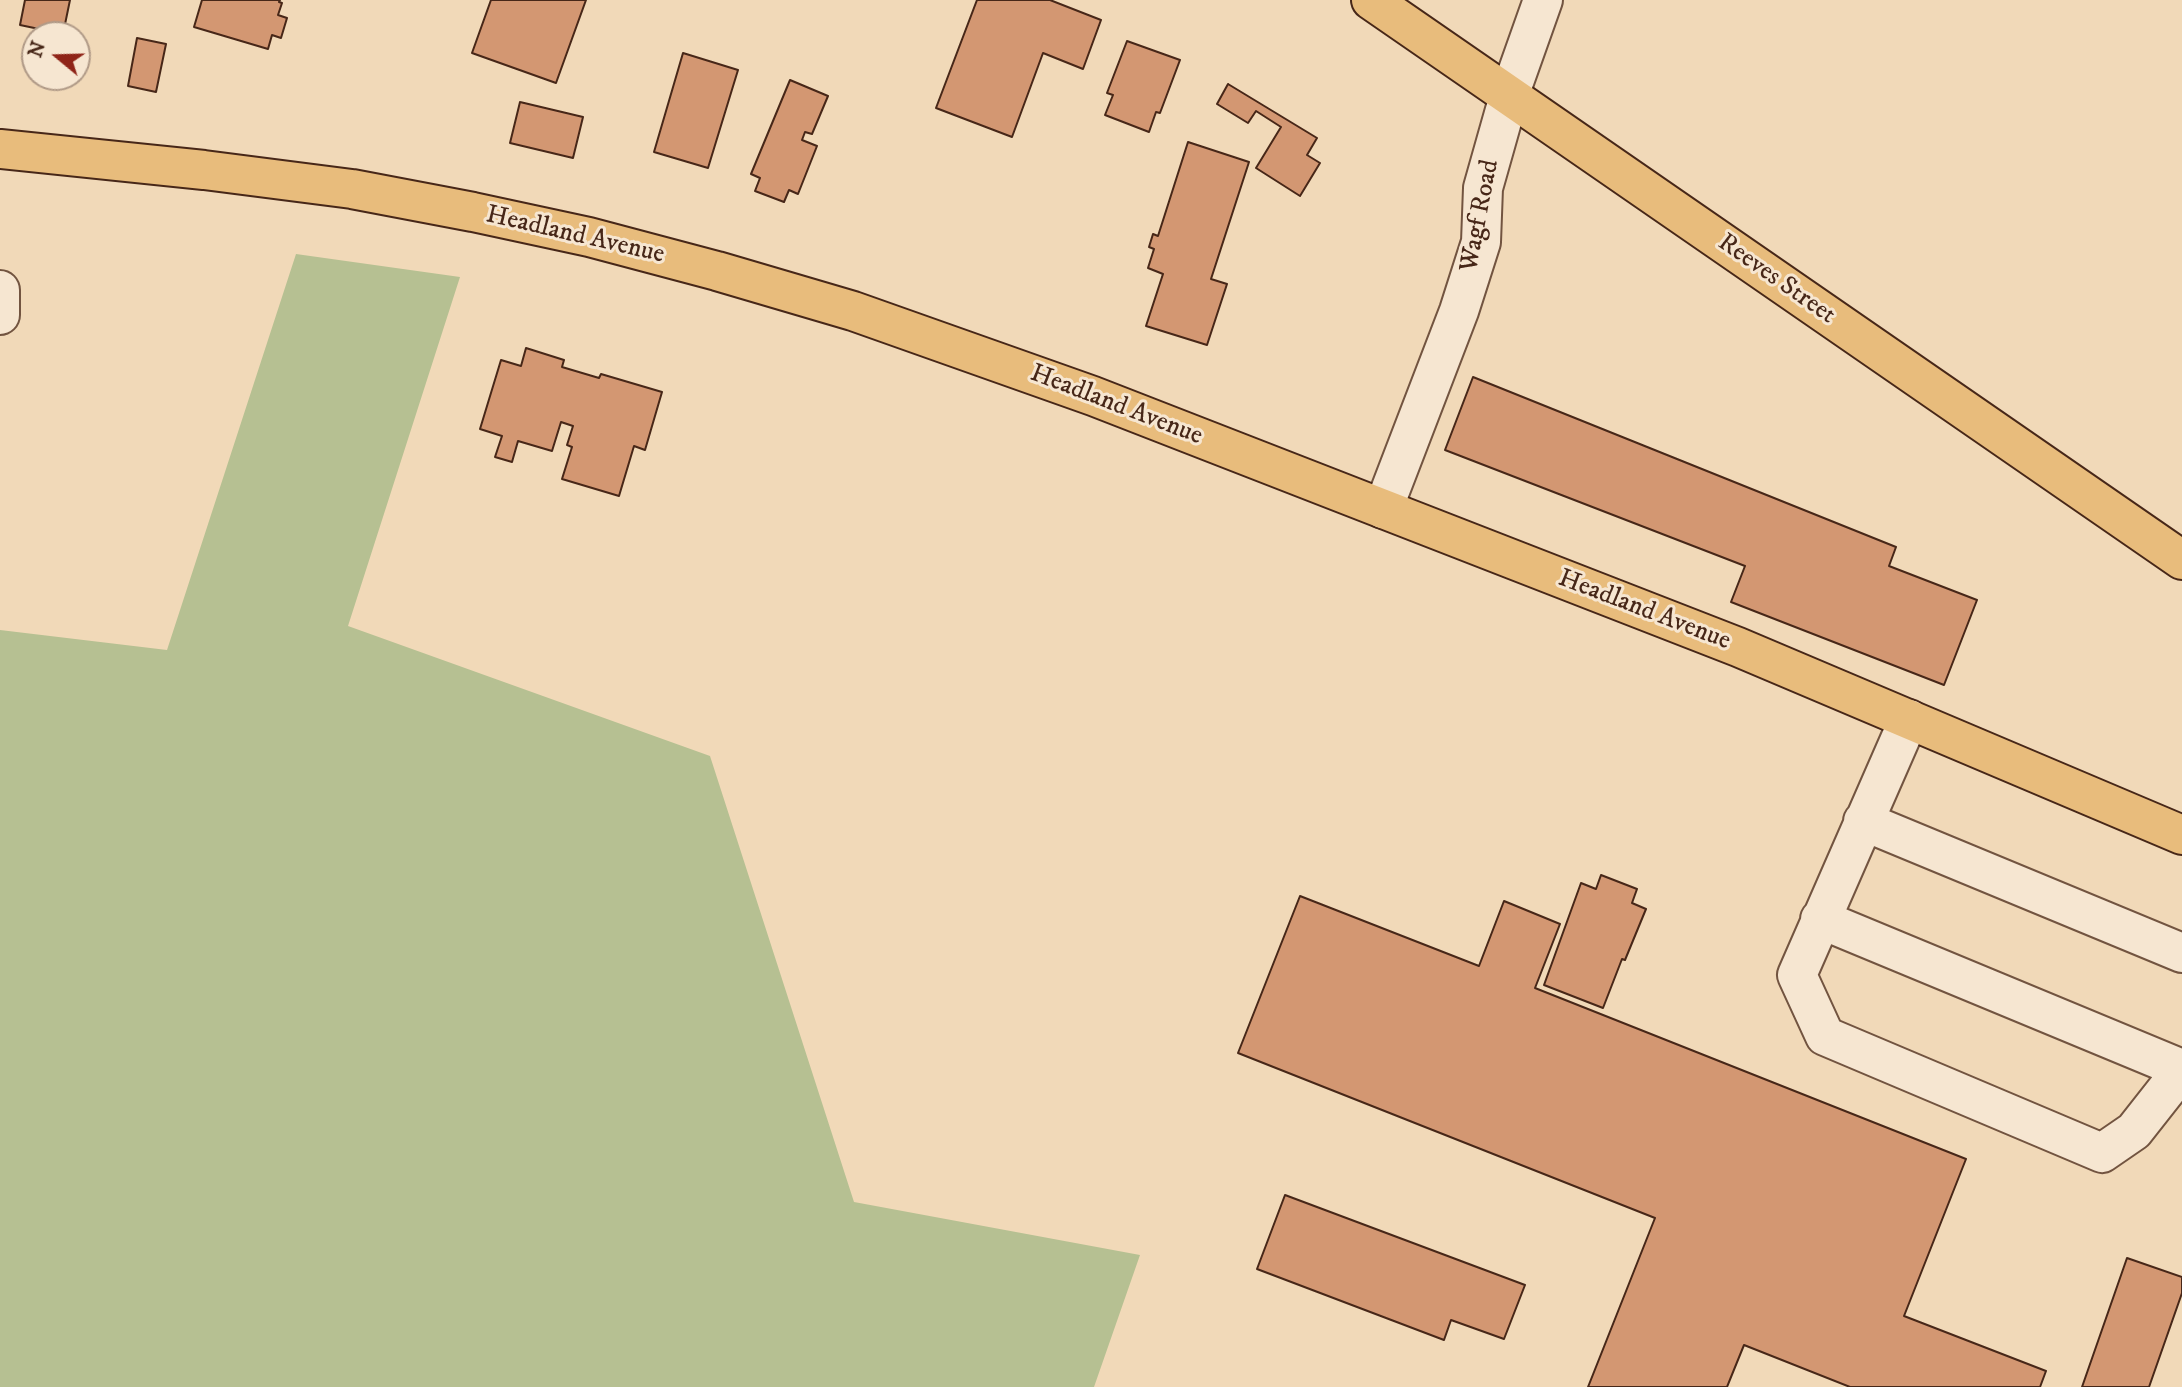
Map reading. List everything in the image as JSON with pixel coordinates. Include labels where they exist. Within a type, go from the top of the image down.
[{"type":"main road","name":"Reeves Street","points":[[1371,0],[2182,560]]},
{"type":"main road","name":"Headland Avenue","points":[[0,149],[204,170],[352,189],[473,212],[601,240],[866,315],[1093,396],[1738,647],[2182,835]]},
{"type":"street","name":"Wagf Road","points":[[1383,509],[1459,311],[1481,242],[1483,188],[1509,96],[1543,0]]},
{"type":"street","points":[[0,290],[0,315]]},
{"type":"street","points":[[1820,919],[2182,1070],[2134,1131],[2102,1153],[1825,1036],[1797,975],[1820,919],[1909,719]]},
{"type":"street","points":[[1863,821],[2182,953]]},
{"type":"green space","points":[[296,254],[460,277],[348,626],[710,756],[854,1202],[1140,1255],[1094,1387],[0,1387],[0,630],[167,650]]},
{"type":"building","points":[[25,0],[70,0],[66,21],[21,21],[20,25]]},
{"type":"building","points":[[202,0],[280,0],[282,3],[278,15],[287,18],[281,38],[272,35],[268,49],[194,27]]},
{"type":"building","points":[[491,0],[586,0],[556,83],[472,53]]},
{"type":"building","points":[[977,0],[1050,0],[1101,20],[1083,69],[1043,53],[1012,137],[936,108]]},
{"type":"building","points":[[137,38],[166,44],[156,92],[128,86]]},
{"type":"building","points":[[1127,41],[1180,60],[1160,113],[1156,112],[1149,132],[1105,115],[1113,95],[1107,93]]},
{"type":"building","points":[[683,53],[738,70],[708,168],[654,152]]},
{"type":"building","points":[[790,80],[828,96],[812,134],[805,132],[802,140],[817,146],[798,194],[789,190],[784,202],[755,191],[760,178],[751,174]]},
{"type":"building","points":[[1228,84],[1317,138],[1307,155],[1320,163],[1300,196],[1256,168],[1281,127],[1256,111],[1248,123],[1217,104]]},
{"type":"building","points":[[520,102],[583,117],[573,158],[510,143]]},
{"type":"building","points":[[1188,142],[1249,162],[1211,279],[1227,284],[1207,345],[1146,326],[1163,274],[1148,268],[1154,249],[1149,247],[1153,234],[1158,236]]},
{"type":"building","points":[[526,348],[564,360],[562,367],[599,378],[601,374],[662,392],[645,450],[634,446],[619,496],[562,479],[572,447],[567,445],[573,426],[561,422],[552,451],[518,441],[512,462],[495,457],[502,436],[480,429],[501,360],[521,366]]},
{"type":"building","points":[[1473,377],[1896,547],[1889,566],[1977,600],[1944,685],[1731,602],[1745,566],[1445,450]]},
{"type":"building","points":[[1601,875],[1637,889],[1632,903],[1646,909],[1603,1008],[1544,985],[1581,883],[1596,889]]},
{"type":"building","points":[[1300,896],[1479,966],[1504,901],[1560,924],[1535,988],[1966,1159],[1904,1316],[2046,1371],[2040,1387],[1850,1387],[1744,1345],[1727,1387],[1588,1387],[1655,1218],[1238,1053]]},
{"type":"building","points":[[1285,1195],[1525,1285],[1504,1339],[1451,1320],[1444,1340],[1257,1269]]},
{"type":"building","points":[[2127,1258],[2182,1277],[2182,1293],[2149,1387],[2082,1387]]}]
